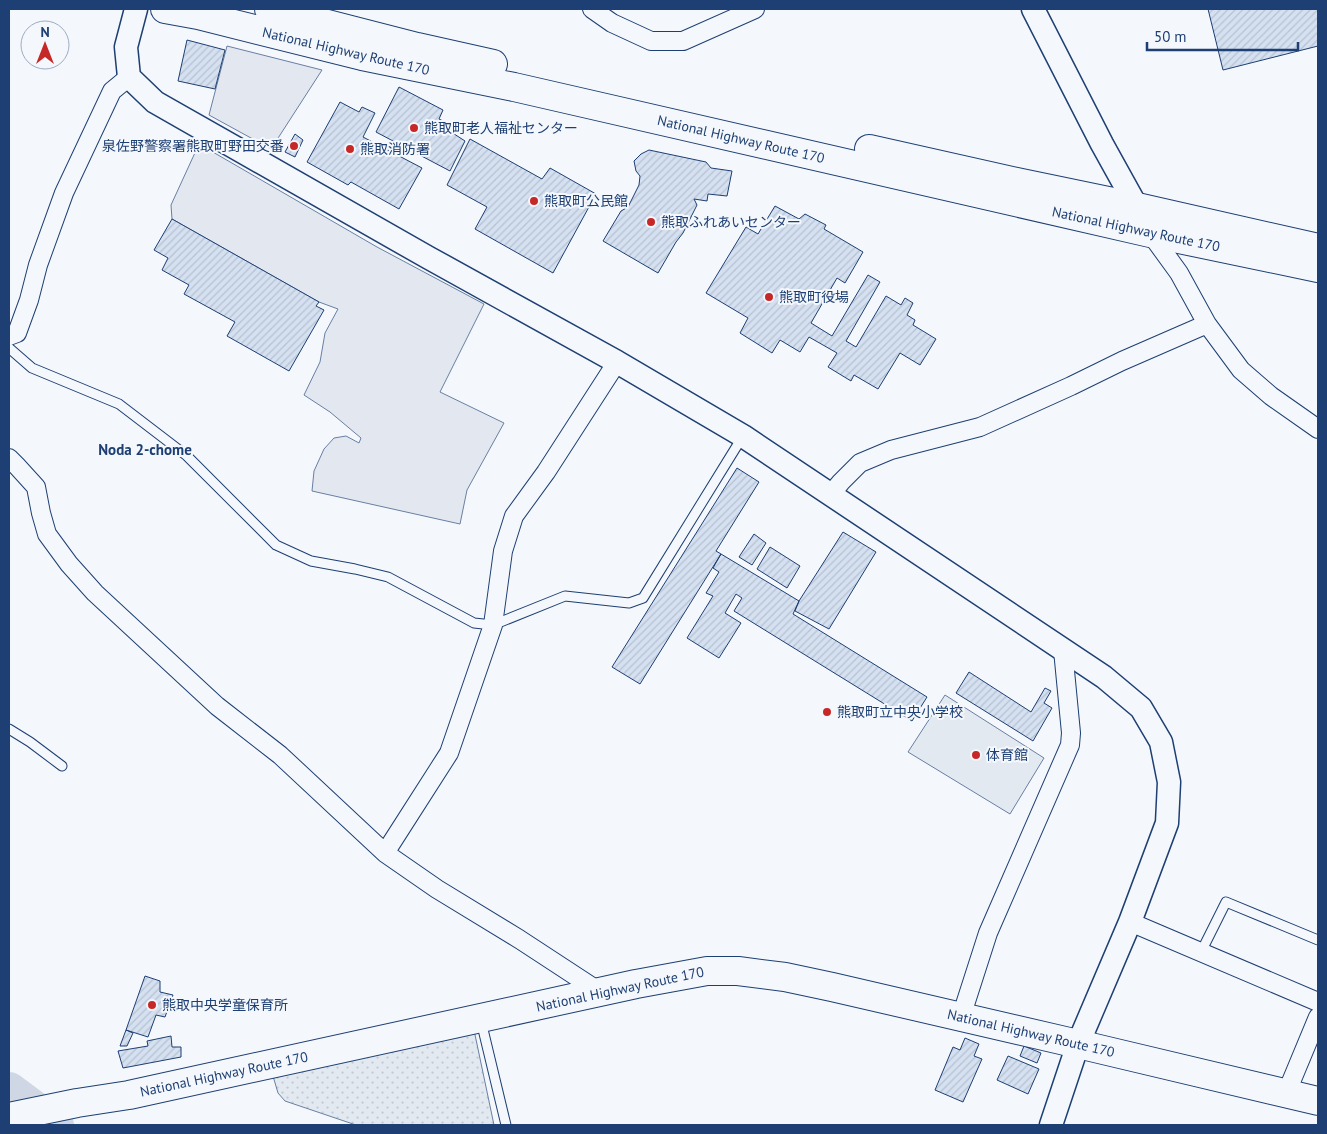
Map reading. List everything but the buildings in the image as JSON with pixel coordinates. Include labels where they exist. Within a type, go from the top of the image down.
[{"type":"highway","name":"National Highway Route 170","points":[[165,9],[198,15],[362,56],[514,87],[1150,233],[1318,268]]},
{"type":"highway","name":"National Highway Route 170","points":[[269,9],[437,52],[1011,181],[1137,206],[1318,248]]},
{"type":"highway","name":"National Highway Route 170","points":[[9,1117],[77,1102],[129,1095],[707,970],[757,973],[794,979],[1078,1044],[1318,1102]]},
{"type":"street","points":[[136,9],[126,47],[129,77],[155,102],[429,258],[617,362],[743,436],[1104,677],[1142,708],[1161,742],[1169,782],[1167,823],[1130,922],[1078,1044],[1051,1125]]},
{"type":"street","points":[[592,9],[612,23],[651,41],[683,41],[756,9]]},
{"type":"street","points":[[1034,9],[1102,144],[1150,233],[1179,273],[1207,324],[1242,370],[1271,396],[1318,428]]},
{"type":"street","points":[[9,336],[17,332],[29,300],[38,265],[64,193],[112,91],[129,77]]},
{"type":"street","points":[[831,494],[860,463],[891,450],[980,427],[1207,324]]},
{"type":"street","points":[[385,853],[449,753],[493,625],[503,551],[514,516],[546,472],[617,362]]},
{"type":"street","points":[[9,458],[36,487],[41,513],[48,534],[69,564],[95,593],[218,706],[280,755],[385,853],[437,889],[600,992]]},
{"type":"street","points":[[961,1017],[988,933],[1070,745],[1072,733],[1063,650]]},
{"type":"street","points":[[1130,922],[1318,1002]]},
{"type":"street","points":[[1286,1094],[1318,1017]]},
{"type":"lane","points":[[9,348],[32,368],[119,404],[187,456],[276,545],[311,561],[388,577],[474,623],[493,625],[565,596],[629,603],[644,598],[743,436]]},
{"type":"lane","points":[[9,729],[62,766]]},
{"type":"lane","points":[[1202,952],[1226,902],[1318,940]]},
{"type":"lane","points":[[480,1018],[506,1125]]},
{"type":"shaded area","points":[[227,46],[322,70],[271,149],[209,115]]},
{"type":"shaded area","points":[[199,144],[377,247],[484,304],[440,392],[504,423],[467,490],[460,524],[312,491],[314,471],[324,449],[334,438],[346,436],[359,443],[361,438],[330,412],[304,395],[320,362],[325,333],[338,309],[319,302],[172,219],[171,205]]},
{"type":"shaded area","name":"体育館","points":[[945,695],[1044,758],[1010,814],[908,752]]},
{"type":"shaded area","points":[[474,1030],[494,1125],[356,1125],[285,1101],[278,1093],[273,1076]]},
{"type":"waterway","points":[[9,1090],[56,1125]]},
{"type":"place","name":"熊取町老人福祉センター","points":[[414,128]]},
{"type":"place","name":"泉佐野警察署熊取町野田交番","points":[[294,146]]},
{"type":"place","name":"熊取消防署","points":[[350,149]]},
{"type":"place","name":"熊取町公民館","points":[[534,201]]},
{"type":"place","name":"熊取ふれあいセンター","points":[[651,222]]},
{"type":"place","name":"熊取町役場","points":[[769,297]]},
{"type":"place","name":"熊取町立中央小学校","points":[[827,712]]},
{"type":"place","name":"体育館","points":[[976,755]]},
{"type":"place","name":"熊取中央学童保育所","points":[[152,1005]]},
{"type":"district","name":"Noda 2-chome","points":[[145,449]]}]
